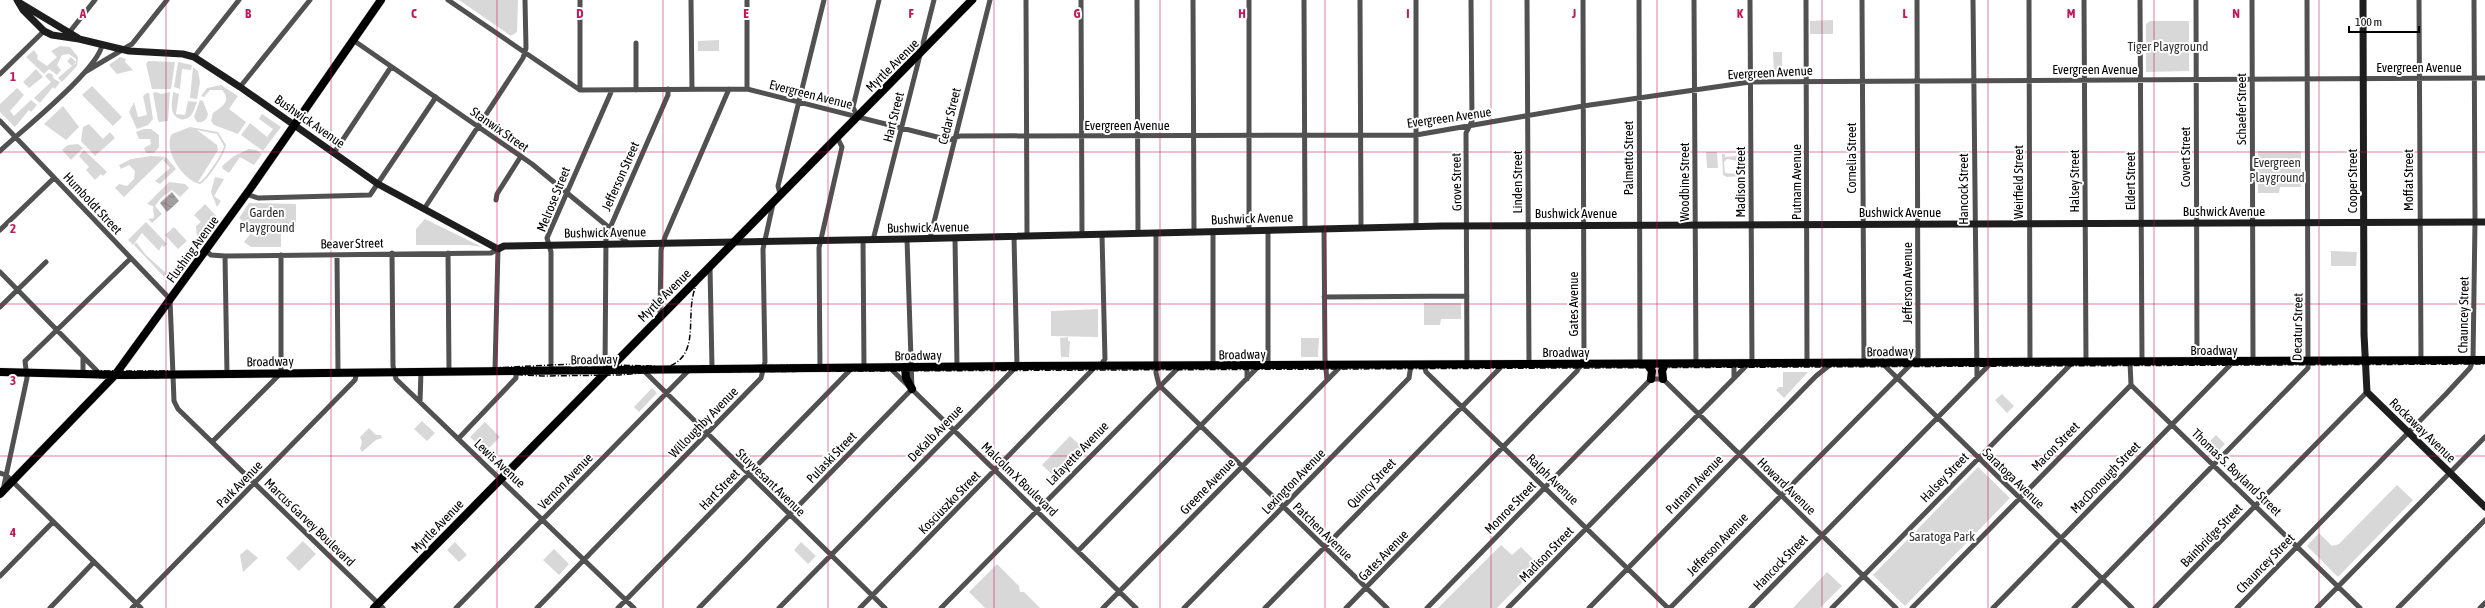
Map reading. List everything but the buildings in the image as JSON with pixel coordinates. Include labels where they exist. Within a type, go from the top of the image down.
[{"type":"main road","name":"Flushing Avenue","points":[[1,492],[115,375],[206,251],[381,0]]},
{"type":"main road","name":"Myrtle Avenue","points":[[378,607],[605,371],[710,267],[972,0]]},
{"type":"main road","name":"Cooper Street","points":[[2363,0],[2365,361]]},
{"type":"main road","name":"Bushwick Avenue","points":[[20,1],[67,35]]},
{"type":"main road","name":"Bushwick Avenue","points":[[20,1],[23,10],[44,31],[67,35],[122,50],[183,54],[194,57],[240,87],[378,184],[498,249],[504,246],[1014,237],[1416,226],[2485,222]]},
{"type":"main road","name":"Broadway","points":[[0,372],[101,375],[173,375],[394,371],[516,370],[551,372],[690,370],[712,368],[957,366],[1831,364],[1913,362],[1976,364],[2130,362],[2309,363],[2485,360]]},
{"type":"main road","points":[[2365,361],[2367,392]]},
{"type":"main road","points":[[1644,364],[1652,371],[1651,379]]},
{"type":"main road","points":[[1663,379],[1662,371],[1665,364]]},
{"type":"main road","points":[[908,367],[906,378],[912,389]]},
{"type":"main road","name":"Rockaway Avenue","points":[[2367,392],[2485,507]]},
{"type":"street","points":[[67,35],[95,0]]},
{"type":"street","points":[[82,74],[132,44],[167,0]]},
{"type":"street","points":[[194,57],[239,0]]},
{"type":"street","points":[[240,87],[310,0]]},
{"type":"street","points":[[448,0],[580,90]]},
{"type":"street","points":[[424,209],[524,53],[525,0]]},
{"type":"street","points":[[580,0],[580,90]]},
{"type":"street","points":[[691,0],[692,89]]},
{"type":"street","points":[[747,0],[747,89]]},
{"type":"street","points":[[780,194],[778,186],[824,0]]},
{"type":"street","points":[[857,116],[853,107],[880,0]]},
{"type":"street","name":"Hart Street","points":[[874,240],[934,0]]},
{"type":"street","name":"Cedar Street","points":[[930,238],[990,0]]},
{"type":"street","points":[[1026,0],[1027,236]]},
{"type":"street","points":[[1081,0],[1082,235]]},
{"type":"street","points":[[1137,0],[1138,234]]},
{"type":"street","points":[[1193,0],[1194,232]]},
{"type":"street","points":[[1249,0],[1249,230]]},
{"type":"street","points":[[1304,0],[1305,229]]},
{"type":"street","points":[[1360,0],[1361,227]]},
{"type":"street","points":[[1416,0],[1416,226]]},
{"type":"street","name":"Grove Street","points":[[1467,365],[1466,133],[1472,121],[1471,0]]},
{"type":"street","name":"Linden Street","points":[[1527,0],[1529,365]]},
{"type":"street","name":"Gates Avenue","points":[[1346,608],[1577,372],[1584,358],[1583,0]]},
{"type":"street","name":"Palmetto Street","points":[[1639,0],[1640,225],[1644,364]]},
{"type":"street","name":"Woodbine Street","points":[[1694,0],[1696,364]]},
{"type":"street","name":"Madison Street","points":[[1508,608],[1698,414],[1750,364],[1750,0]]},
{"type":"street","name":"Putnam Avenue","points":[[1806,0],[1807,224],[1811,364],[1816,376]]},
{"type":"street","name":"Cornelia Street","points":[[1862,0],[1862,224],[1864,363]]},
{"type":"street","name":"Jefferson Avenue","points":[[1669,608],[1918,357],[1917,0]]},
{"type":"street","name":"Hancock Street","points":[[1973,0],[1976,377]]},
{"type":"street","name":"Weirfield Street","points":[[2029,0],[2030,363]]},
{"type":"street","name":"Halsey Street","points":[[2084,0],[2086,363]]},
{"type":"street","name":"Eldert Street","points":[[2140,0],[2142,362]]},
{"type":"street","name":"Covert Street","points":[[2196,0],[2197,362]]},
{"type":"street","name":"Schaefer Street","points":[[2252,0],[2253,362]]},
{"type":"street","name":"Decatur Street","points":[[2074,608],[2305,372],[2309,363],[2307,0]]},
{"type":"street","name":"Moffat Street","points":[[2419,0],[2421,360]]},
{"type":"street","name":"Chauncey Street","points":[[2236,608],[2470,368],[2473,360],[2475,222],[2474,0]]},
{"type":"street","points":[[0,74],[44,31]]},
{"type":"street","name":"Stanwix Street","points":[[353,40],[521,156],[629,244]]},
{"type":"street","points":[[636,43],[636,90]]},
{"type":"street","points":[[0,151],[82,74],[101,52],[102,45]]},
{"type":"street","points":[[334,153],[391,67]]},
{"type":"street","name":"Evergreen Avenue","points":[[580,90],[747,89],[949,140],[960,136],[1416,135],[1583,106],[1750,82],[2485,78]]},
{"type":"street","name":"Jefferson Street","points":[[605,371],[606,237],[668,95],[668,89]]},
{"type":"street","points":[[660,317],[660,250],[729,89]]},
{"type":"street","name":"Melrose Street","points":[[551,372],[551,252],[547,238],[612,90]]},
{"type":"street","points":[[246,194],[258,198],[366,197],[373,193],[436,97]]},
{"type":"street","name":"Humboldt Street","points":[[0,120],[130,259],[170,299]]},
{"type":"street","points":[[820,368],[820,241],[842,147],[837,137]]},
{"type":"street","points":[[496,200],[497,194],[521,156]]},
{"type":"street","points":[[0,230],[54,178]]},
{"type":"street","name":"Willoughby Avenue","points":[[537,608],[761,378],[763,368],[764,242],[774,201]]},
{"type":"street","points":[[1324,228],[1324,297],[1327,380]]},
{"type":"street","points":[[1078,551],[1247,378],[1264,365],[1268,230]]},
{"type":"street","points":[[1213,232],[1213,366]]},
{"type":"street","points":[[1156,233],[1156,366],[1159,385]]},
{"type":"street","name":"Kosciuszko Street","points":[[860,608],[1105,359],[1102,234]]},
{"type":"street","points":[[1014,237],[1017,366]]},
{"type":"street","points":[[955,238],[957,366]]},
{"type":"street","points":[[907,239],[908,367]]},
{"type":"street","points":[[862,240],[864,367]]},
{"type":"street","points":[[495,370],[498,249]]},
{"type":"street","name":"Beaver Street","points":[[206,251],[211,255],[225,256],[491,253],[498,249]]},
{"type":"street","points":[[392,253],[394,371]]},
{"type":"street","points":[[448,253],[450,371]]},
{"type":"street","points":[[212,442],[281,373],[281,255]]},
{"type":"street","points":[[337,255],[338,372]]},
{"type":"street","points":[[225,256],[227,374]]},
{"type":"street","points":[[1,492],[27,378],[25,361],[130,259]]},
{"type":"street","points":[[0,307],[46,262]]},
{"type":"street","points":[[710,267],[712,368]]},
{"type":"street","points":[[0,272],[101,375]]},
{"type":"street","points":[[1324,297],[1467,296]]},
{"type":"street","name":"Marcus Garvey Boulevard","points":[[170,299],[173,375],[176,405],[378,607]]},
{"type":"street","points":[[83,357],[83,374]]},
{"type":"street","points":[[2130,362],[2131,385]]},
{"type":"street","name":"MacDonough Street","points":[[1993,608],[2234,362]]},
{"type":"street","name":"Saratoga Avenue","points":[[1882,363],[2132,608]]},
{"type":"street","name":"Hancock Street","points":[[1750,608],[1991,363]]},
{"type":"street","name":"Halsey Street","points":[[1832,608],[2072,363]]},
{"type":"street","points":[[1734,364],[1734,378]]},
{"type":"street","name":"Putnam Avenue","points":[[1589,608],[1816,376],[1831,364]]},
{"type":"street","name":"Greene Avenue","points":[[1103,608],[1342,365]]},
{"type":"street","name":"Lexington Avenue","points":[[1184,608],[1409,378],[1411,365]]},
{"type":"street","name":"Ralph Avenue","points":[[1424,365],[1426,372],[1669,608]]},
{"type":"street","points":[[1486,365],[1493,374]]},
{"type":"street","name":"Quincy Street","points":[[1265,608],[1503,365]]},
{"type":"street","name":"DeKalb Avenue","points":[[779,608],[1017,366]]},
{"type":"street","points":[[1084,366],[1087,376]]},
{"type":"street","name":"Lafayette Avenue","points":[[941,608],[1159,385],[1180,366]]},
{"type":"street","points":[[1247,366],[1247,378]]},
{"type":"street","name":"Hart Street","points":[[618,608],[853,367]]},
{"type":"street","name":"Malcolm X Boulevard","points":[[889,367],[1136,608]]},
{"type":"street","points":[[458,439],[516,378],[516,370]]},
{"type":"street","name":"Stuyvesant Avenue","points":[[643,370],[885,608]]},
{"type":"street","name":"Vernon Avenue","points":[[456,608],[690,370]]},
{"type":"street","name":"Lewis Avenue","points":[[394,371],[396,378],[420,402],[634,608]]},
{"type":"street","points":[[420,402],[421,371]]},
{"type":"street","name":"Park Avenue","points":[[132,608],[355,380],[357,372]]},
{"type":"street","points":[[1651,379],[1663,379]]},
{"type":"street","name":"Monroe Street","points":[[1427,608],[1651,379]]},
{"type":"street","name":"Howard Avenue","points":[[1663,379],[1896,608]]},
{"type":"street","name":"Patchen Avenue","points":[[1159,385],[1387,608]]},
{"type":"street","name":"Thomas S. Boyland Street","points":[[2131,385],[2360,608]]},
{"type":"street","name":"Macon Street","points":[[1912,608],[2131,385]]},
{"type":"street","name":"Pulaski Street","points":[[699,608],[912,389]]},
{"type":"street","name":"Bainbridge Street","points":[[2155,608],[2367,392]]},
{"type":"street","points":[[2317,608],[2485,437]]},
{"type":"street","points":[[0,473],[6,475],[141,608]]},
{"type":"street","points":[[2398,608],[2485,520]]},
{"type":"street","points":[[0,576],[53,522]]},
{"type":"street","points":[[50,608],[94,562]]},
{"type":"street","points":[[2480,608],[2485,603]]},
{"type":"green space","points":[[459,0],[518,0],[517,32],[511,36]]},
{"type":"green space","points":[[1833,20],[1833,34],[1810,34],[1810,21]]},
{"type":"green space","name":"Tiger Playground","points":[[2150,21],[2189,21],[2189,71],[2146,72],[2146,24]]},
{"type":"green space","points":[[719,40],[719,51],[698,51],[698,41]]},
{"type":"green space","points":[[60,46],[70,47],[78,57],[77,66],[62,82],[58,78],[76,63],[76,59],[69,54],[62,55],[57,65],[61,70],[57,75],[49,69],[44,74],[26,57],[34,50],[38,56],[37,59],[47,66],[57,57],[51,51]]},
{"type":"green space","points":[[1773,52],[1782,52],[1782,74],[1774,75]]},
{"type":"green space","points":[[71,57],[76,62],[72,66],[67,61]]},
{"type":"green space","points":[[120,57],[126,59],[125,62],[133,70],[117,74],[109,65]]},
{"type":"green space","points":[[148,61],[175,62],[171,89],[152,89],[146,64]]},
{"type":"green space","points":[[178,62],[192,65],[191,70],[182,69],[180,89],[174,87]]},
{"type":"green space","points":[[193,67],[198,71],[200,82],[197,99],[190,98]]},
{"type":"green space","points":[[36,69],[43,77],[29,88],[23,82]]},
{"type":"green space","points":[[48,73],[52,74],[54,79],[60,82],[55,89],[53,87],[40,103],[34,98],[51,82],[45,76]]},
{"type":"green space","points":[[221,85],[238,96],[229,109],[246,122],[238,134],[214,125],[211,121],[213,113],[226,101],[225,94],[222,90],[210,90],[204,97],[201,96],[207,88]]},
{"type":"green space","points":[[92,86],[122,117],[113,126],[82,95]]},
{"type":"green space","points":[[17,88],[24,95],[10,111],[14,116],[31,100],[37,105],[31,112],[29,110],[15,127],[0,112],[0,104]]},
{"type":"green space","points":[[156,92],[161,94],[170,92],[168,121],[159,122],[158,120],[153,93]]},
{"type":"green space","points":[[173,92],[179,94],[176,114],[185,115],[188,101],[197,102],[192,114],[186,119],[180,119],[174,115],[172,104]]},
{"type":"green space","points":[[149,93],[153,119],[148,125],[137,129],[129,112],[134,102],[138,117],[147,115],[143,96]]},
{"type":"green space","points":[[200,100],[203,101],[208,114],[204,121],[197,122],[194,117]]},
{"type":"green space","points":[[63,106],[79,127],[66,140],[44,124]]},
{"type":"green space","points":[[262,114],[281,127],[263,151],[241,135],[250,123],[267,137],[273,129],[259,119]]},
{"type":"green space","points":[[89,124],[103,139],[110,132],[115,138],[95,156],[81,141],[83,127]]},
{"type":"green space","points":[[190,127],[218,132],[226,145],[216,166],[207,178],[200,184],[187,177],[176,164],[170,148],[172,134]],"holes":[[[197,130],[217,134],[224,146],[223,149],[210,172],[200,182],[198,182],[218,150],[217,145]]]},
{"type":"green space","points":[[144,129],[151,129],[159,135],[159,147],[154,153],[146,153],[144,148],[151,144],[150,139],[139,139],[136,132]]},
{"type":"green space","points":[[78,144],[83,148],[71,160],[62,150],[68,145]]},
{"type":"green space","points":[[249,149],[256,150],[262,154],[254,165],[240,157],[229,173],[223,169],[222,166],[234,156]]},
{"type":"green space","points":[[84,150],[107,172],[103,176],[101,174],[95,180],[86,170],[89,167],[79,156]]},
{"type":"green space","name":"Evergreen Playground","points":[[2258,151],[2301,151],[2301,187],[2280,187],[2279,193],[2258,193]]},
{"type":"green space","points":[[1706,152],[1717,152],[1718,168],[1707,168]]},
{"type":"green space","points":[[1722,154],[1725,154],[1725,157],[1737,156],[1741,158],[1742,172],[1740,176],[1727,177],[1723,175]],"holes":[[[1727,159],[1739,161],[1738,174],[1725,173],[1724,162]]]},
{"type":"green space","points":[[151,156],[165,157],[124,197],[115,188],[119,184],[127,186],[134,179],[135,171],[129,165],[121,169],[119,165],[131,159]]},
{"type":"green space","points":[[166,157],[176,169],[160,184],[155,181],[170,168],[163,160]]},
{"type":"green space","points":[[215,177],[224,179],[214,196],[221,201],[217,207],[211,192]]},
{"type":"green space","points":[[169,182],[185,184],[189,188],[180,197],[172,190],[162,197],[155,206],[162,214],[152,223],[148,219],[154,218],[153,206],[147,204]]},
{"type":"green space","name":"Garden Playground","points":[[249,203],[296,204],[296,227],[281,228],[281,247],[251,247],[244,242],[251,233],[254,236],[257,232],[239,218]]},
{"type":"green space","points":[[205,204],[217,217],[203,237],[197,237],[196,226],[201,222],[194,215]]},
{"type":"green space","points":[[425,219],[482,247],[468,245],[416,245],[416,229]]},
{"type":"green space","points":[[146,222],[167,244],[164,247],[162,245],[159,251],[142,233],[133,245],[128,240]]},
{"type":"green space","points":[[174,227],[187,241],[178,249],[165,235]]},
{"type":"green space","points":[[136,242],[146,255],[168,275],[183,261],[168,281],[134,245]]},
{"type":"green space","points":[[2331,251],[2357,252],[2356,266],[2331,266]]},
{"type":"green space","points":[[1424,303],[1461,303],[1461,319],[1441,319],[1440,325],[1424,325]]},
{"type":"green space","points":[[1098,309],[1098,337],[1051,336],[1051,311]]},
{"type":"green space","points":[[1068,337],[1068,341],[1070,341],[1069,357],[1061,357],[1060,338]]},
{"type":"green space","points":[[1301,338],[1319,338],[1318,357],[1301,357]]},
{"type":"green space","points":[[1783,372],[1808,372],[1784,398],[1776,390],[1779,387],[1783,387]]},
{"type":"green space","points":[[652,388],[657,393],[639,412],[634,407]]},
{"type":"green space","points":[[2002,394],[2014,406],[2007,413],[1995,400]]},
{"type":"green space","points":[[422,421],[435,433],[427,441],[414,429]]},
{"type":"green space","points":[[485,422],[500,437],[485,452],[470,437]]},
{"type":"green space","points":[[369,428],[376,435],[381,435],[382,438],[376,440],[362,452],[360,449],[362,442],[360,437]]},
{"type":"green space","points":[[2216,435],[2225,444],[2213,456],[2204,447]]},
{"type":"green space","points":[[1070,436],[1085,450],[1057,479],[1042,465]]},
{"type":"green space","name":"Saratoga Park","points":[[1978,467],[2010,498],[1905,606],[1873,575]]},
{"type":"green space","points":[[2397,485],[2413,500],[2338,577],[2307,546],[2319,533],[2332,546],[2339,544]]},
{"type":"green space","points":[[303,541],[316,554],[299,571],[286,558]]},
{"type":"green space","points":[[455,542],[467,555],[459,562],[447,550]]},
{"type":"green space","points":[[801,542],[816,556],[808,564],[794,550]]},
{"type":"green space","points":[[1501,545],[1512,555],[1521,547],[1539,565],[1497,608],[1438,608]]},
{"type":"green space","points":[[247,549],[258,558],[243,572],[240,555]]},
{"type":"green space","points":[[554,549],[569,564],[559,575],[543,560]]},
{"type":"green space","points":[[997,564],[1019,586],[1020,592],[1024,592],[1040,608],[985,608],[969,592]]},
{"type":"green space","points":[[1827,572],[1842,586],[1820,608],[1793,608]]},
{"type":"water","points":[[172,192],[179,201],[167,212],[160,203]]},
{"type":"railway","points":[[660,369],[675,363],[684,354],[689,343],[692,302],[695,288],[702,276],[976,0]]},
{"type":"railway","points":[[492,368],[572,364],[656,366]]},
{"type":"railway","points":[[0,374],[114,378],[490,373],[542,376],[619,375],[650,372],[2485,364]]},
{"type":"railway","points":[[702,366],[836,365]]},
{"type":"railway","points":[[82,371],[168,371]]}]
